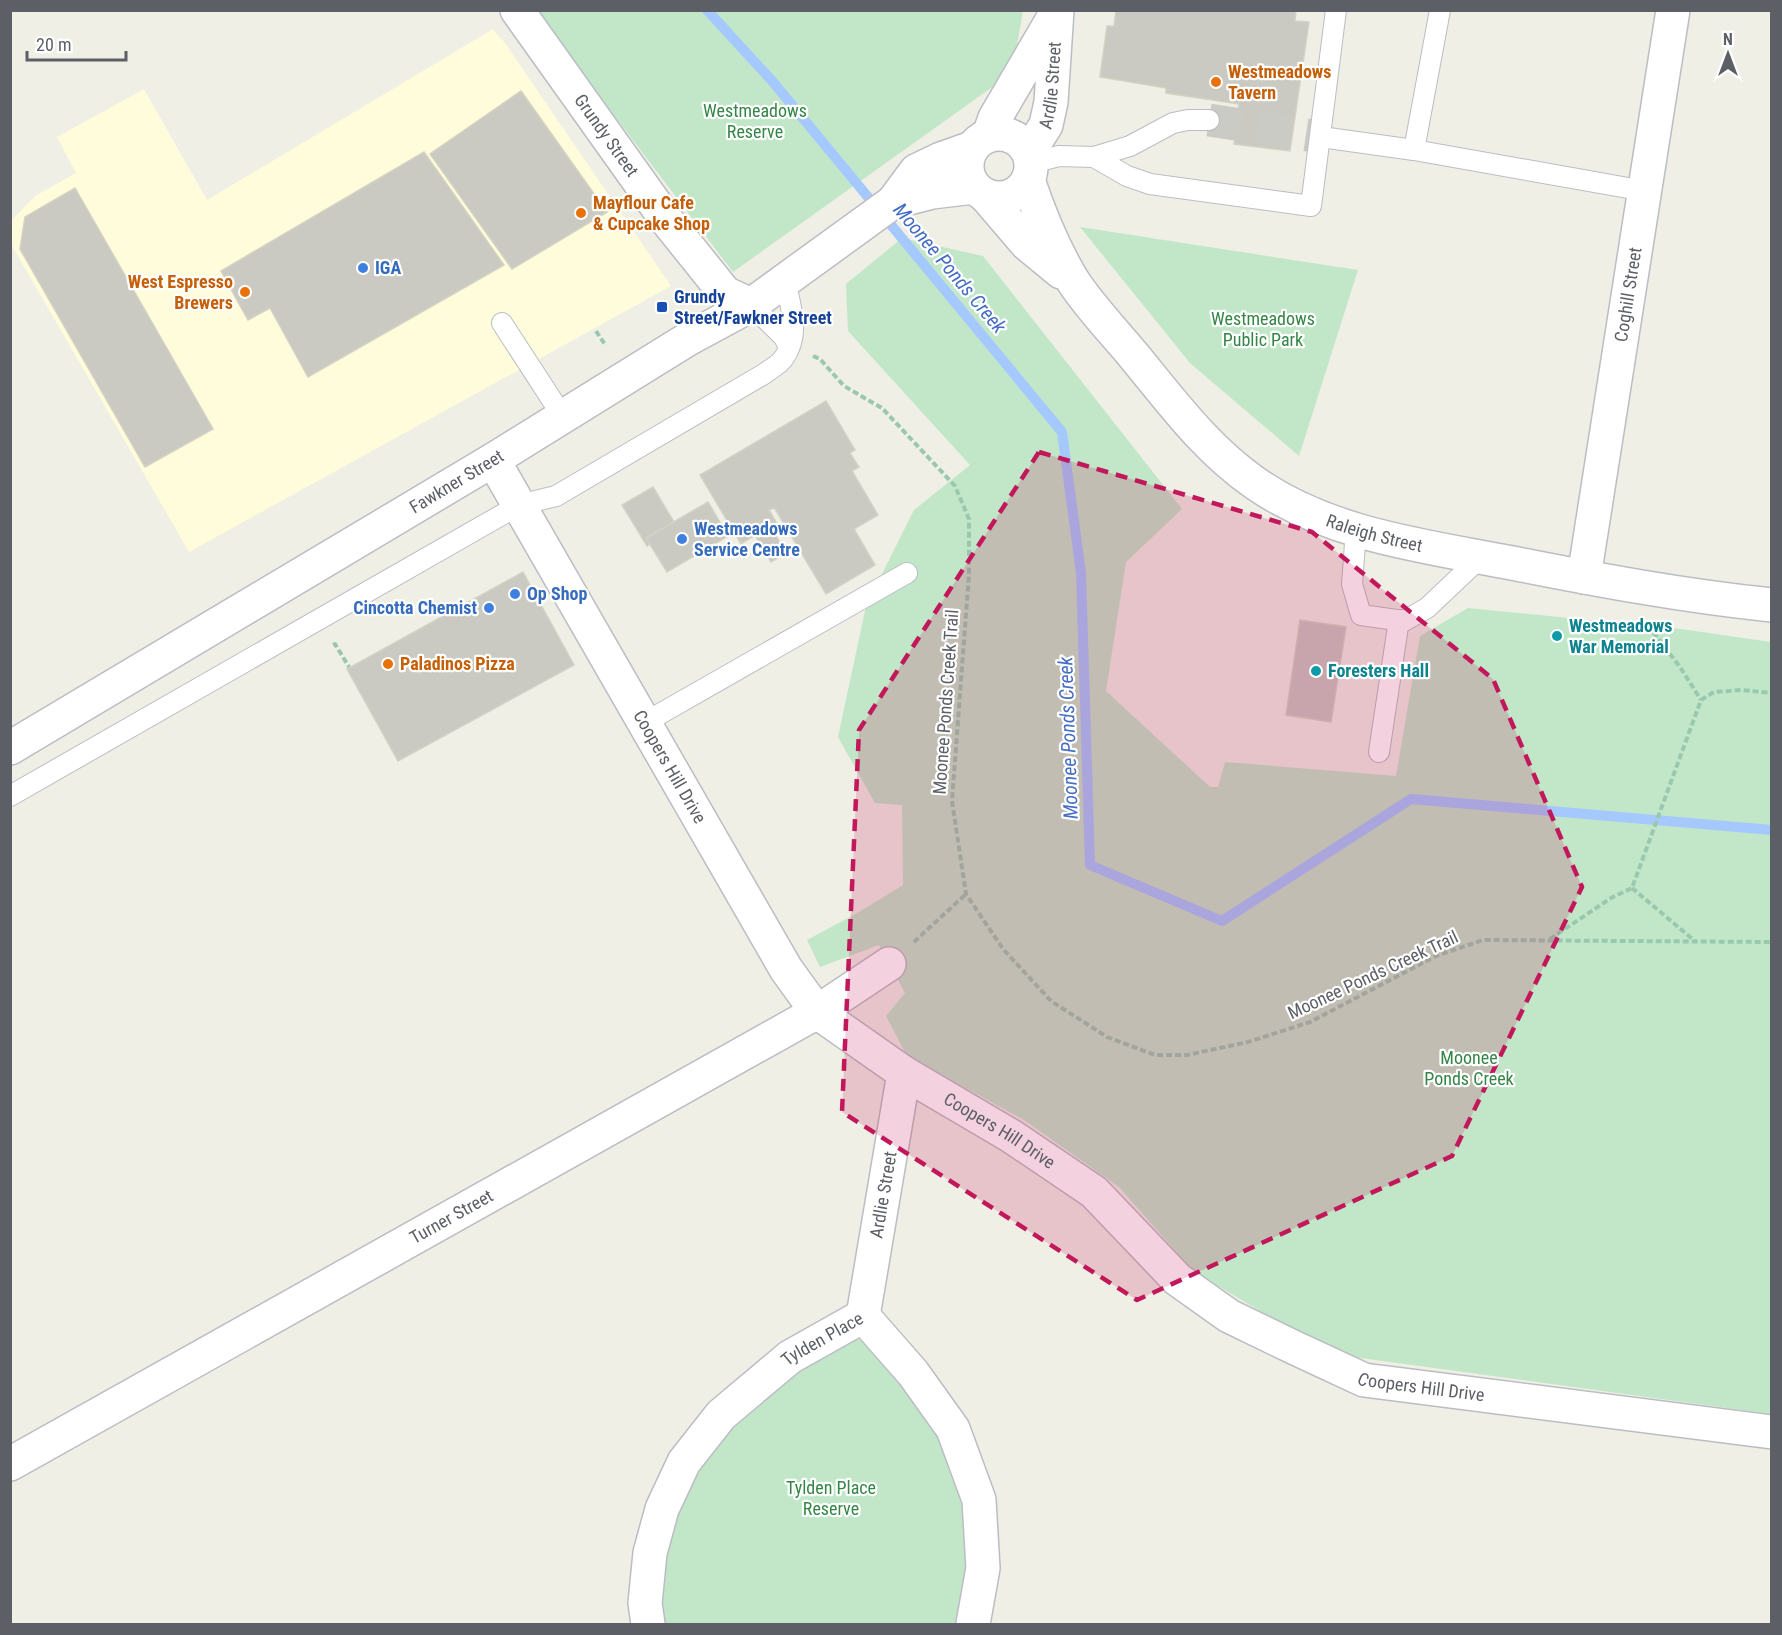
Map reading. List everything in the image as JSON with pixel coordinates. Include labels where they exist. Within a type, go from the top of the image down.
[{"type":"street","name":"Grundy Street","points":[[517,10],[668,222],[725,293],[751,305]]},
{"type":"street","name":"Coghill Street","points":[[1584,577],[1673,10]]},
{"type":"street","name":"Ardlie Street","points":[[981,142],[1057,11]]},
{"type":"street","name":"Ardlie Street","points":[[1030,165],[1046,125],[1053,89],[1057,11]]},
{"type":"street","points":[[1008,135],[1016,139],[1030,165],[1014,195],[994,198],[979,191],[969,177],[968,157],[981,142],[1008,135]]},
{"type":"street","name":"Fawkner Street","points":[[10,748],[494,460],[688,339],[751,305],[819,258],[893,202],[916,171],[981,142]]},
{"type":"street","name":"Raleigh Street","points":[[1030,165],[1043,225],[1074,282],[1184,417],[1220,455],[1254,482],[1293,506],[1356,530],[1480,557],[1628,585],[1772,605]]},
{"type":"street","name":"Fawkner Street","points":[[893,202],[932,192],[979,191]]},
{"type":"street","name":"Raleigh Street","points":[[979,191],[1027,244],[1074,282]]},
{"type":"street","name":"Coopers Hill Drive","points":[[494,460],[786,969],[817,1012],[904,1073],[1011,1136],[1094,1192],[1177,1279],[1229,1316],[1364,1380],[1772,1432]]},
{"type":"street","name":"Turner Street","points":[[10,1464],[817,1012],[889,964]]},
{"type":"street","name":"Ardlie Street","points":[[863,1316],[904,1073]]},
{"type":"street","name":"Tylden Place","points":[[648,1624],[645,1603],[650,1552],[662,1509],[684,1462],[721,1415],[789,1357],[863,1316],[913,1373],[953,1429],[979,1500],[984,1568],[973,1624]]},
{"type":"lane","points":[[1094,157],[1127,176],[1150,184],[1311,206],[1336,10]]},
{"type":"lane","points":[[1414,150],[1440,10]]},
{"type":"lane","points":[[1030,165],[1059,156],[1094,157],[1130,146],[1173,123],[1209,120]]},
{"type":"lane","points":[[1321,137],[1414,150],[1646,191]]},
{"type":"lane","points":[[10,796],[519,505],[556,496],[764,374],[782,360],[793,337],[794,315],[785,281]]},
{"type":"lane","points":[[751,305],[784,337],[789,348]]},
{"type":"lane","points":[[502,323],[562,417]]},
{"type":"lane","points":[[1356,530],[1352,584],[1361,615],[1404,621],[1427,608],[1480,557]]},
{"type":"lane","points":[[644,723],[906,573]]},
{"type":"lane","points":[[1379,752],[1399,620]]},
{"type":"path","points":[[596,331],[606,346]]},
{"type":"path","name":"Moonee Ponds Creek Trail","points":[[789,348],[820,359],[844,386],[882,408],[955,486],[969,519],[969,574],[952,801],[966,894],[1003,949],[1051,1001],[1107,1037],[1155,1055],[1187,1055],[1248,1042],[1310,1022],[1436,956],[1483,940],[1772,942]]},
{"type":"path","points":[[1628,585],[1655,626],[1654,633],[1701,700]]},
{"type":"path","points":[[1549,939],[1611,898],[1632,888],[1701,700],[1714,692],[1742,690],[1772,693]]},
{"type":"path","points":[[1632,888],[1697,943]]},
{"type":"path","points":[[889,964],[966,894]]},
{"type":"highlighted area","points":[[1039,452],[1312,532],[1493,679],[1582,887],[1452,1156],[1137,1300],[842,1112],[859,730]]},
{"type":"shaded area","points":[[493,29],[505,43],[671,286],[189,552],[11,244],[10,222],[35,196],[76,173],[57,137],[144,89],[207,200]]},
{"type":"green space","name":"Westmeadows Reserve","points":[[535,11],[1023,11],[1012,73],[733,272]]},
{"type":"green space","name":"Westmeadows Public Park","points":[[1080,227],[1358,270],[1299,456],[1190,363]]},
{"type":"green space","name":"Moonee Ponds Creek","points":[[902,238],[983,256],[1182,509],[1126,562],[1106,691],[1210,787],[1218,787],[1225,762],[1396,776],[1420,636],[1468,608],[1681,629],[1771,642],[1771,1414],[1353,1357],[1270,1317],[1193,1271],[1119,1187],[1024,1120],[907,1056],[886,1016],[905,993],[879,945],[820,967],[807,940],[903,885],[902,805],[875,803],[838,737],[866,606],[914,510],[970,465],[848,331],[846,284]]},
{"type":"green space","name":"Tylden Place Reserve","points":[[851,1340],[862,1340],[875,1352],[934,1426],[957,1472],[971,1522],[963,1624],[658,1624],[665,1545],[693,1472],[769,1385]]},
{"type":"building","name":"Westmeadows Tavern","points":[[1116,10],[1296,10],[1295,21],[1309,22],[1290,151],[1234,144],[1239,104],[1166,93],[1166,88],[1100,77],[1107,26],[1114,26]]},
{"type":"building","points":[[521,91],[607,212],[512,269],[430,154]]},
{"type":"building","name":"IGA","points":[[424,152],[504,265],[308,377],[270,308],[248,320],[221,271]]},
{"type":"building","points":[[75,188],[213,429],[145,467],[20,249],[25,217]]},
{"type":"building","points":[[826,401],[855,450],[850,453],[859,467],[852,471],[878,515],[854,529],[875,565],[826,594],[774,508],[769,510],[776,522],[770,525],[786,553],[771,562],[755,535],[741,544],[700,475]]},
{"type":"building","points":[[653,487],[674,522],[646,538],[650,544],[647,546],[622,505]]},
{"type":"building","points":[[708,502],[728,536],[667,572],[646,538]]},
{"type":"building","points":[[523,572],[574,665],[398,761],[347,669]]},
{"type":"building","name":"Foresters Hall","points":[[1300,620],[1346,627],[1331,722],[1286,715]]},
{"type":"waterway","name":"Moonee Ponds Creek","points":[[707,10],[773,82],[1062,432],[1081,573],[1090,865],[1222,921],[1411,799],[1772,830]]},
{"type":"tunnel","points":[[1209,120],[1321,137]]},
{"type":"place","name":"Westmeadows Tavern","points":[[1216,82]]},
{"type":"place","name":"Mayflour Cafe & Cupcake Shop","points":[[581,213]]},
{"type":"place","name":"IGA","points":[[363,268]]},
{"type":"place","name":"West Espresso Brewers","points":[[245,292]]},
{"type":"place","name":"Grundy Street/Fawkner Street","points":[[662,307]]},
{"type":"place","name":"Westmeadows Service Centre","points":[[682,539]]},
{"type":"place","name":"Op Shop","points":[[515,594]]},
{"type":"place","name":"Cincotta Chemist","points":[[489,608]]},
{"type":"place","name":"Westmeadows War Memorial","points":[[1557,636]]},
{"type":"place","name":"Paladinos Pizza","points":[[388,664]]},
{"type":"place","name":"Foresters Hall","points":[[1316,671]]}]
